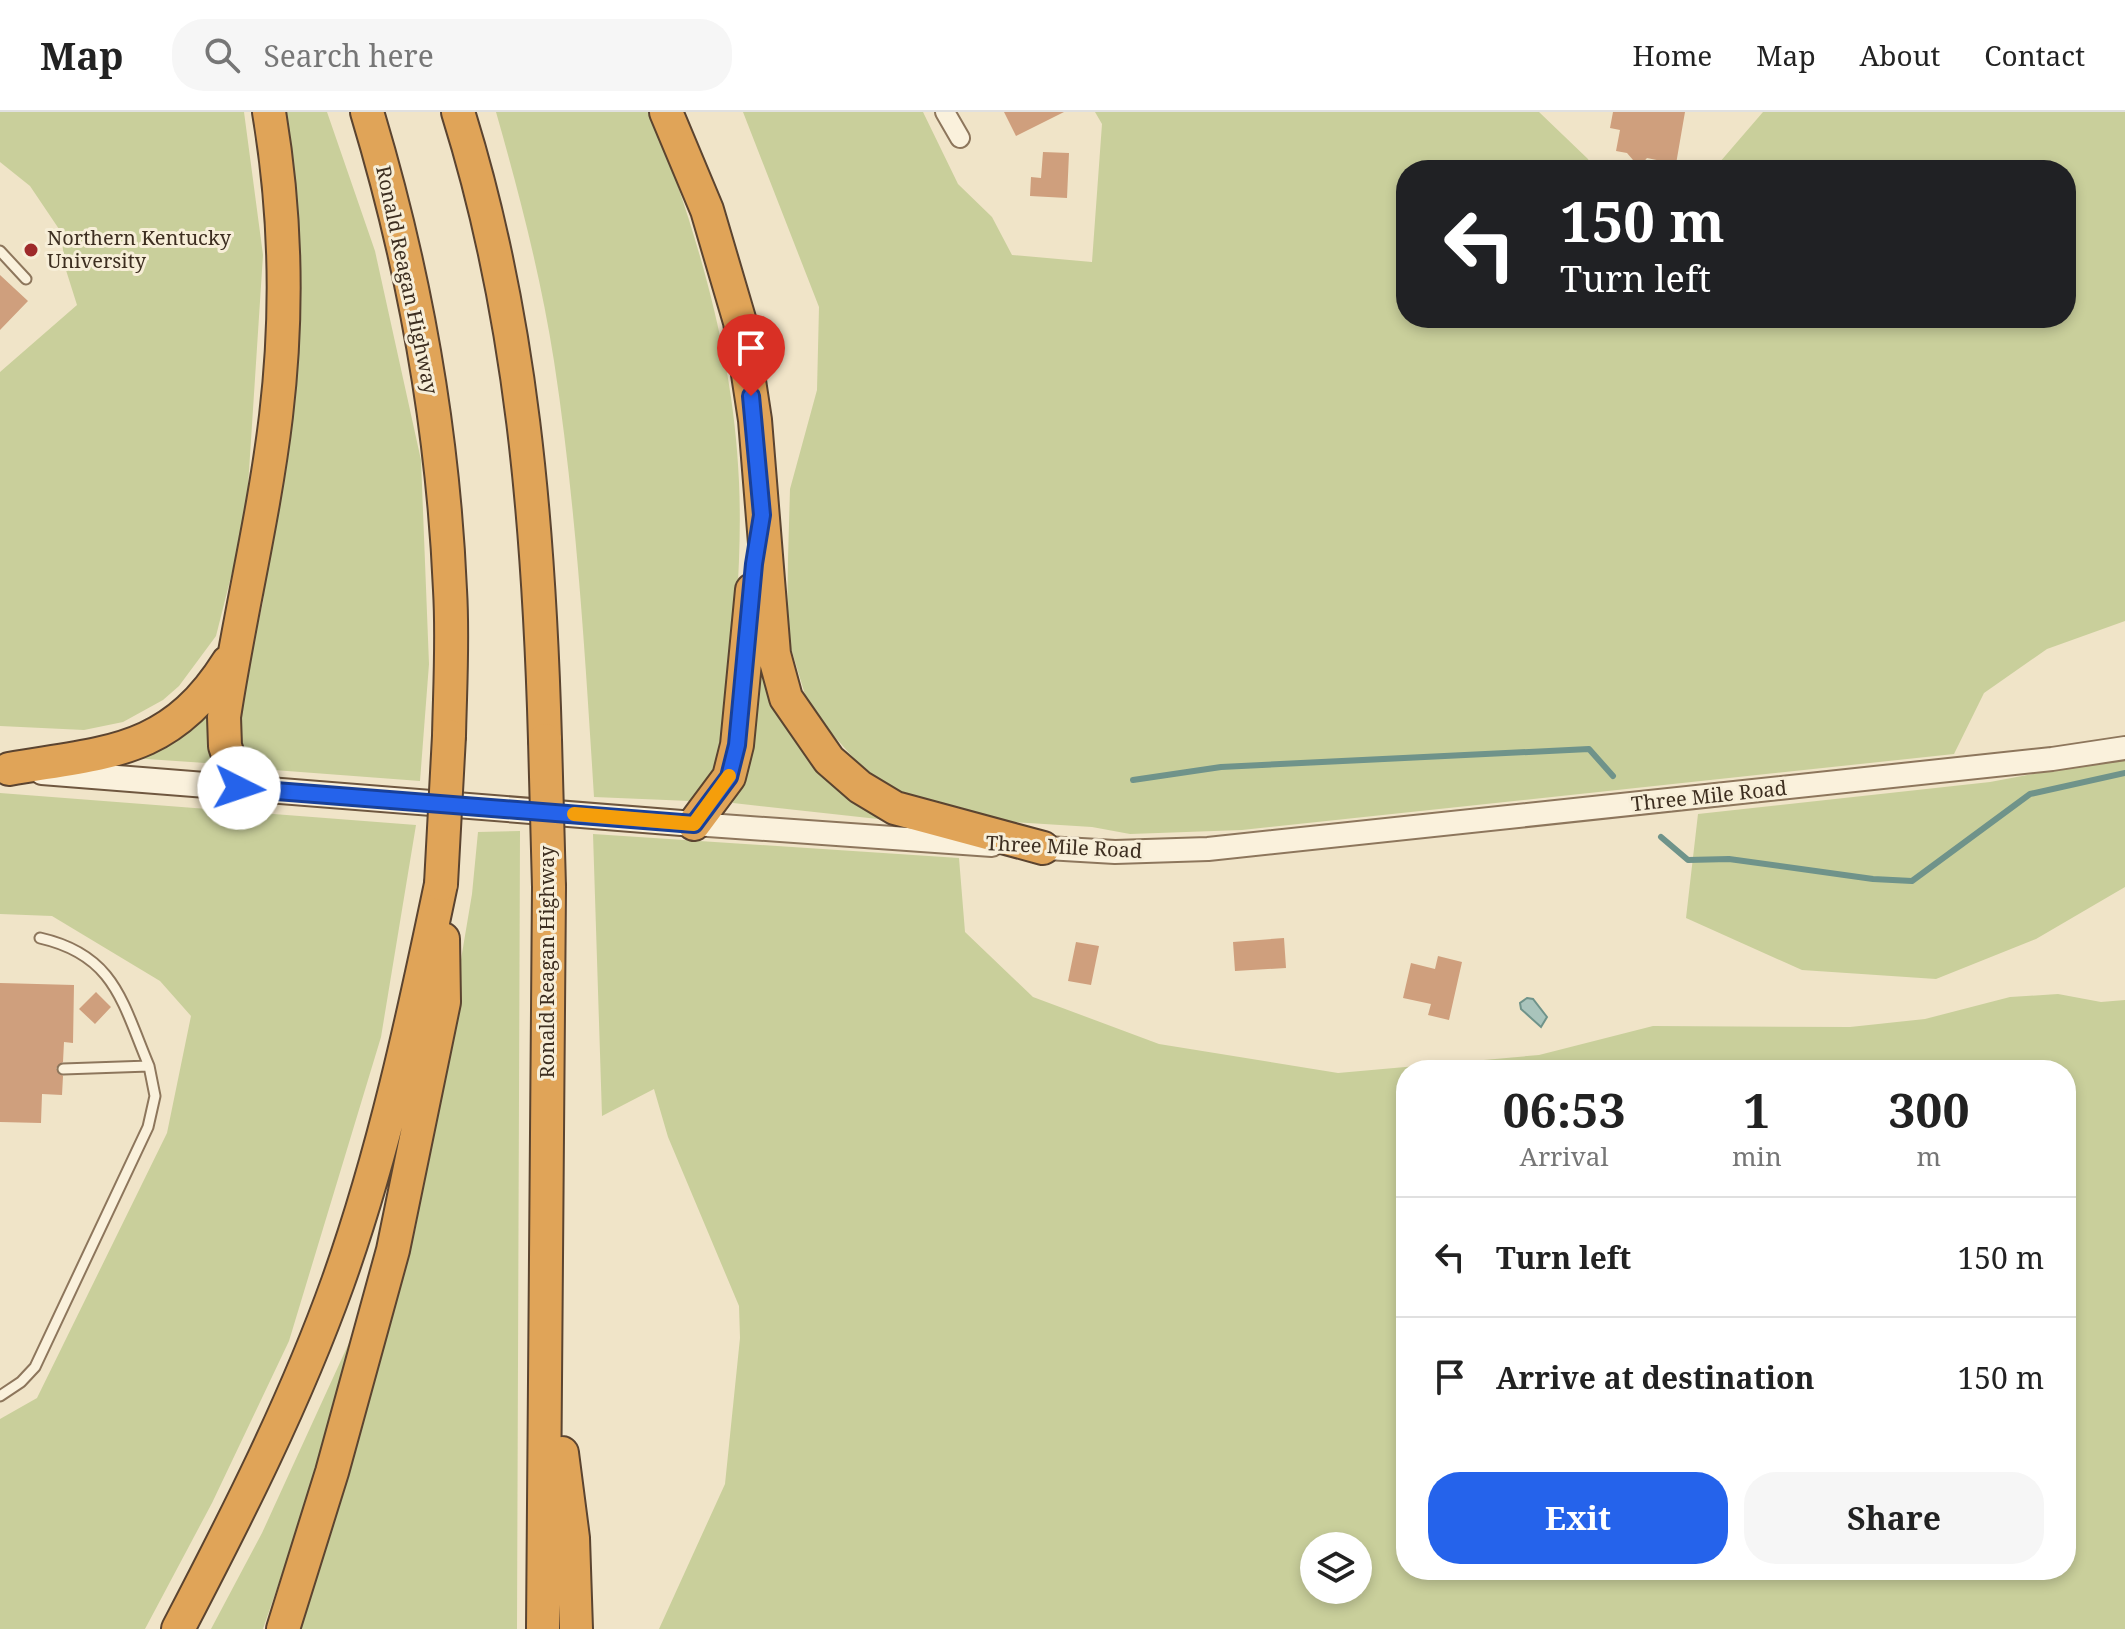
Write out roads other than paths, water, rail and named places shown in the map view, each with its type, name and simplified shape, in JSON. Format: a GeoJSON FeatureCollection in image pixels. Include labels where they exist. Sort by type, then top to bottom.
{"type":"FeatureCollection","features":[{"type":"Feature","properties":{"kind":"highway"},"geometry":{"type":"LineString","coordinates":[[239,788],[225,746],[224,717],[265,487],[282,354],[284,270],[278,169],[269,112]]}},
{"type":"Feature","properties":{"kind":"highway","name":"Ronald Reagan Highway"},"geometry":{"type":"LineString","coordinates":[[367,112],[416,304],[433,395],[451,593],[449,736],[441,884]]}},
{"type":"Feature","properties":{"kind":"highway","name":"Ronald Reagan Highway"},"geometry":{"type":"LineString","coordinates":[[458,112],[509,310],[537,546],[549,887],[543,1629]]}},
{"type":"Feature","properties":{"kind":"highway"},"geometry":{"type":"LineString","coordinates":[[666,112],[707,210],[740,322],[755,420],[778,669],[786,698],[829,760],[860,787],[895,808],[1043,848]]}},
{"type":"Feature","properties":{"kind":"highway"},"geometry":{"type":"LineString","coordinates":[[694,824],[729,777],[737,745],[754,564],[762,515]]}},
{"type":"Feature","properties":{"kind":"highway"},"geometry":{"type":"LineString","coordinates":[[5,769],[114,751],[143,742],[192,710],[234,653]]}},
{"type":"Feature","properties":{"kind":"highway"},"geometry":{"type":"LineString","coordinates":[[178,1629],[275,1434],[338,1282],[403,1067],[441,884]]}},
{"type":"Feature","properties":{"kind":"highway"},"geometry":{"type":"LineString","coordinates":[[283,1629],[332,1472],[393,1250],[444,1002],[441,884]]}},
{"type":"Feature","properties":{"kind":"highway"},"geometry":{"type":"LineString","coordinates":[[546,1332],[573,1538],[576,1629]]}},
{"type":"Feature","properties":{"kind":"highway"},"geometry":{"type":"LineString","coordinates":[[171,1629],[200,1587]]}},
{"type":"Feature","properties":{"kind":"main road","name":"Three Mile Road"},"geometry":{"type":"LineString","coordinates":[[5,769],[694,824]]}},
{"type":"Feature","properties":{"kind":"street"},"geometry":{"type":"LineString","coordinates":[[945,112],[960,138]]}},
{"type":"Feature","properties":{"kind":"street","name":"Three Mile Road"},"geometry":{"type":"LineString","coordinates":[[694,824],[1115,852],[1208,849],[2052,759],[2125,748]]}},
{"type":"Feature","properties":{"kind":"lane"},"geometry":{"type":"LineString","coordinates":[[0,251],[26,279]]}},
{"type":"Feature","properties":{"kind":"lane"},"geometry":{"type":"LineString","coordinates":[[0,1396],[21,1382],[35,1367],[148,1127],[155,1096],[149,1066],[123,1004],[96,961],[67,944],[40,938]]}},
{"type":"Feature","properties":{"kind":"lane"},"geometry":{"type":"LineString","coordinates":[[63,1069],[149,1066]]}},
{"type":"Feature","properties":{"kind":"water"},"geometry":{"type":"Polygon","coordinates":[[[1527,998],[1533,999],[1547,1017],[1541,1027],[1521,1009],[1520,1003],[1527,998]]]}},
{"type":"Feature","properties":{"kind":"waterway"},"geometry":{"type":"LineString","coordinates":[[1133,780],[1221,767],[1589,749],[1613,776]]}},
{"type":"Feature","properties":{"kind":"waterway"},"geometry":{"type":"LineString","coordinates":[[1661,837],[1688,860],[1729,859],[1873,879],[1912,881],[2030,794],[2125,773]]}},
{"type":"Feature","properties":{"kind":"place","name":"Northern Kentucky University"},"geometry":{"type":"Point","coordinates":[31,250]}}]}
